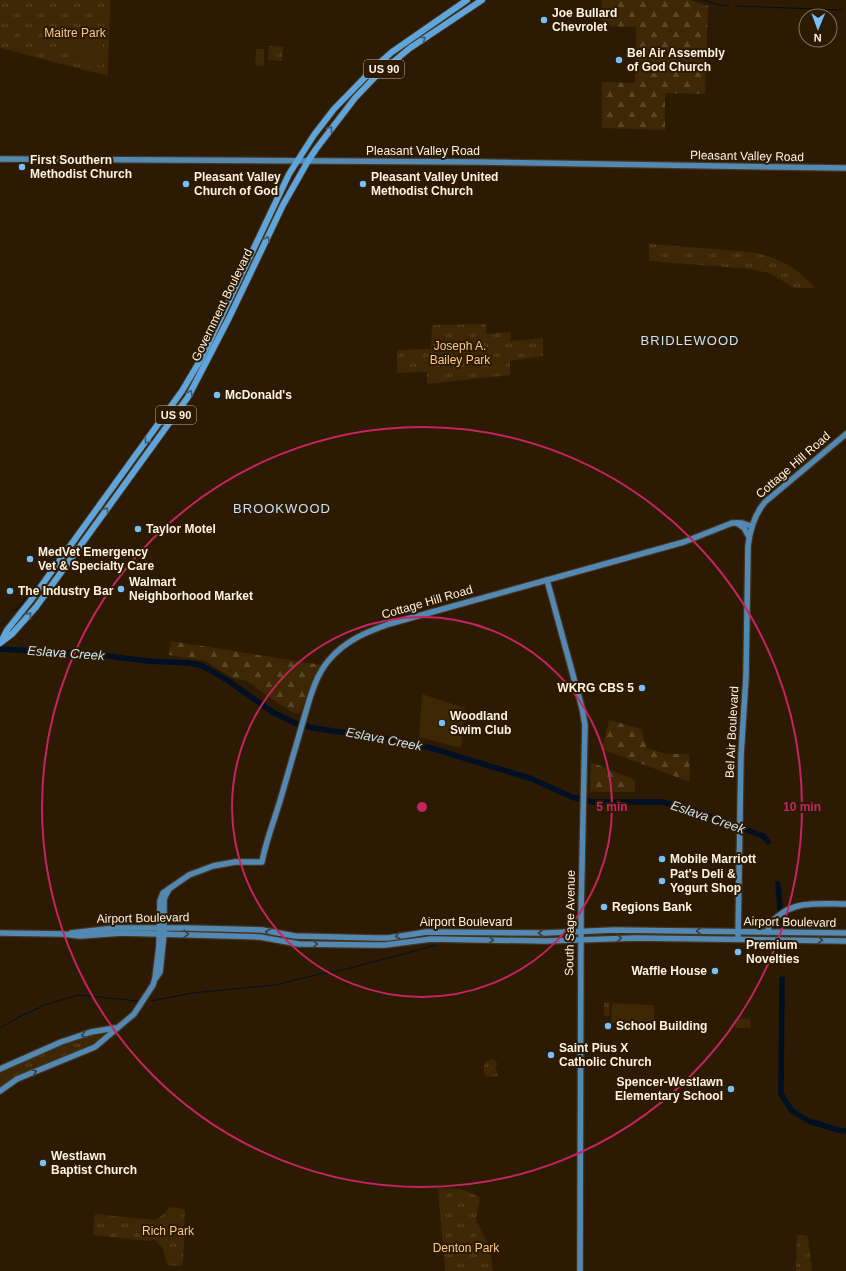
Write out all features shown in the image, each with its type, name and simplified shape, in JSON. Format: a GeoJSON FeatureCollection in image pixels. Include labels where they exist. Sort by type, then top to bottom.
{"type":"FeatureCollection","features":[{"type":"Feature","properties":{"kind":"main road","name":"Government Boulevard"},"geometry":{"type":"LineString","coordinates":[[1,642],[7,630],[36,594],[182,391],[205,351],[272,209],[297,160],[314,135],[334,109],[375,67],[397,49],[467,0]]}},
{"type":"Feature","properties":{"kind":"main road","name":"Government Boulevard"},"geometry":{"type":"LineString","coordinates":[[1,642],[12,634],[36,607],[188,397],[229,318],[283,205],[308,161],[329,131],[355,98],[375,77],[410,48],[482,0]]}},
{"type":"Feature","properties":{"kind":"street","name":"Pleasant Valley Road"},"geometry":{"type":"LineString","coordinates":[[0,159],[297,160],[846,168]]}},
{"type":"Feature","properties":{"kind":"street","name":"Cottage Hill Road"},"geometry":{"type":"LineString","coordinates":[[751,526],[761,507],[771,496],[846,434]]}},
{"type":"Feature","properties":{"kind":"street","name":"Cottage Hill Road"},"geometry":{"type":"LineString","coordinates":[[254,862],[262,862],[312,691],[326,665],[354,638],[389,624],[684,542],[735,522],[745,522],[757,514]]}},
{"type":"Feature","properties":{"kind":"street"},"geometry":{"type":"LineString","coordinates":[[735,522],[751,526]]}},
{"type":"Feature","properties":{"kind":"street"},"geometry":{"type":"LineString","coordinates":[[735,522],[744,528],[749,537]]}},
{"type":"Feature","properties":{"kind":"street","name":"Bel Air Boulevard"},"geometry":{"type":"LineString","coordinates":[[738,939],[741,755],[746,677],[748,546],[751,526]]}},
{"type":"Feature","properties":{"kind":"street","name":"South Sage Avenue"},"geometry":{"type":"LineString","coordinates":[[547,580],[582,708],[585,725],[580,932],[580,1271]]}},
{"type":"Feature","properties":{"kind":"street"},"geometry":{"type":"LineString","coordinates":[[0,1091],[17,1079],[95,1047],[134,1014],[151,989],[155,978],[160,972],[164,899],[170,887],[188,875],[218,864],[254,862],[264,853]]}},
{"type":"Feature","properties":{"kind":"street"},"geometry":{"type":"LineString","coordinates":[[768,932],[771,922],[778,915],[793,907],[808,904],[846,904]]}},
{"type":"Feature","properties":{"kind":"street","name":"Airport Boulevard"},"geometry":{"type":"LineString","coordinates":[[0,933],[63,934],[96,929],[133,927],[162,931],[249,936],[299,944],[371,945],[385,945],[431,939],[545,941],[636,938],[846,941]]}},
{"type":"Feature","properties":{"kind":"street","name":"Airport Boulevard"},"geometry":{"type":"LineString","coordinates":[[162,931],[244,929],[262,930],[295,936],[376,938],[388,938],[427,932],[544,934],[628,930],[846,933]]}},
{"type":"Feature","properties":{"kind":"street"},"geometry":{"type":"LineString","coordinates":[[0,1069],[61,1042],[91,1032],[110,1030],[121,1026]]}},
{"type":"Feature","properties":{"kind":"green space","name":"Maitre Park"},"geometry":{"type":"Polygon","coordinates":[[[0,0],[110,0],[108,76],[0,48],[0,0]]]}},
{"type":"Feature","properties":{"kind":"green space"},"geometry":{"type":"Polygon","coordinates":[[[602,0],[690,0],[708,6],[705,94],[665,93],[665,130],[602,128],[602,82],[635,83],[636,27],[602,26],[602,0]]]}},
{"type":"Feature","properties":{"kind":"green space"},"geometry":{"type":"Polygon","coordinates":[[[71,33],[101,34],[103,36],[102,66],[88,63],[78,57],[72,47],[71,33]]]}},
{"type":"Feature","properties":{"kind":"green space"},"geometry":{"type":"Polygon","coordinates":[[[269,46],[283,47],[282,61],[268,60],[269,46]]]}},
{"type":"Feature","properties":{"kind":"green space"},"geometry":{"type":"Polygon","coordinates":[[[256,49],[264,49],[264,66],[255,65],[256,49]]]}},
{"type":"Feature","properties":{"kind":"green space"},"geometry":{"type":"Polygon","coordinates":[[[649,244],[761,254],[779,260],[795,269],[815,288],[793,288],[768,273],[751,269],[649,261],[649,244]]]}},
{"type":"Feature","properties":{"kind":"green space","name":"Joseph A. Bailey Park"},"geometry":{"type":"Polygon","coordinates":[[[486,324],[486,334],[511,332],[510,341],[543,338],[543,356],[510,361],[510,375],[427,384],[427,372],[397,373],[397,350],[431,349],[432,325],[486,324]]]}},
{"type":"Feature","properties":{"kind":"green space"},"geometry":{"type":"Polygon","coordinates":[[[465,343],[479,345],[479,360],[465,361],[463,359],[463,345],[465,343]]]}},
{"type":"Feature","properties":{"kind":"green space"},"geometry":{"type":"Polygon","coordinates":[[[171,641],[322,665],[300,713],[293,713],[247,681],[234,679],[205,661],[169,655],[171,641]]]}},
{"type":"Feature","properties":{"kind":"green space","name":"Woodland Swim Club"},"geometry":{"type":"Polygon","coordinates":[[[422,694],[465,708],[461,748],[419,737],[422,694]]]}},
{"type":"Feature","properties":{"kind":"green space"},"geometry":{"type":"Polygon","coordinates":[[[609,720],[642,729],[647,748],[666,754],[689,754],[690,782],[602,749],[609,720]]]}},
{"type":"Feature","properties":{"kind":"green space"},"geometry":{"type":"Polygon","coordinates":[[[591,762],[635,780],[635,792],[590,792],[591,762]]]}},
{"type":"Feature","properties":{"kind":"green space"},"geometry":{"type":"Polygon","coordinates":[[[604,1002],[610,1002],[609,1016],[604,1016],[604,1002]]]}},
{"type":"Feature","properties":{"kind":"green space"},"geometry":{"type":"Polygon","coordinates":[[[612,1003],[654,1005],[654,1024],[611,1023],[612,1003]]]}},
{"type":"Feature","properties":{"kind":"green space"},"geometry":{"type":"Polygon","coordinates":[[[750,1018],[751,1028],[735,1028],[735,1019],[750,1018]]]}},
{"type":"Feature","properties":{"kind":"green space"},"geometry":{"type":"Polygon","coordinates":[[[106,1032],[107,1035],[97,1044],[0,1089],[0,1072],[88,1034],[106,1032]]]}},
{"type":"Feature","properties":{"kind":"green space"},"geometry":{"type":"Polygon","coordinates":[[[493,1059],[498,1064],[495,1067],[498,1076],[486,1077],[484,1071],[485,1063],[486,1061],[493,1059]]]}},
{"type":"Feature","properties":{"kind":"green space","name":"Denton Park"},"geometry":{"type":"Polygon","coordinates":[[[438,1188],[461,1189],[480,1197],[476,1220],[489,1245],[493,1271],[445,1271],[438,1188]]]}},
{"type":"Feature","properties":{"kind":"green space","name":"Rich Park"},"geometry":{"type":"Polygon","coordinates":[[[170,1207],[185,1209],[182,1266],[167,1265],[163,1249],[155,1240],[147,1241],[93,1235],[95,1214],[155,1220],[164,1214],[170,1207]]]}},
{"type":"Feature","properties":{"kind":"green space"},"geometry":{"type":"Polygon","coordinates":[[[169,1218],[177,1218],[177,1232],[169,1232],[169,1218]]]}},
{"type":"Feature","properties":{"kind":"green space"},"geometry":{"type":"Polygon","coordinates":[[[797,1235],[803,1235],[808,1238],[812,1271],[796,1271],[797,1235]]]}},
{"type":"Feature","properties":{"kind":"waterway"},"geometry":{"type":"LineString","coordinates":[[703,0],[728,6]]}},
{"type":"Feature","properties":{"kind":"waterway"},"geometry":{"type":"LineString","coordinates":[[735,6],[842,10]]}},
{"type":"Feature","properties":{"kind":"waterway"},"geometry":{"type":"LineString","coordinates":[[15,611],[35,587]]}},
{"type":"Feature","properties":{"kind":"waterway"},"geometry":{"type":"LineString","coordinates":[[0,626],[6,620]]}},
{"type":"Feature","properties":{"kind":"waterway","name":"Eslava Creek"},"geometry":{"type":"LineString","coordinates":[[0,649],[92,654],[147,661],[200,665],[230,682],[274,713],[295,723],[313,728],[390,739],[431,748],[532,779],[572,797],[593,802],[663,802],[695,811],[763,836],[768,842]]}},
{"type":"Feature","properties":{"kind":"waterway","name":"Eslava Creek"},"geometry":{"type":"LineString","coordinates":[[778,884],[780,909]]}},
{"type":"Feature","properties":{"kind":"waterway","name":"Eslava Creek"},"geometry":{"type":"LineString","coordinates":[[781,918],[782,929]]}},
{"type":"Feature","properties":{"kind":"waterway"},"geometry":{"type":"LineString","coordinates":[[151,1001],[192,993],[275,985],[339,971],[437,945]]}},
{"type":"Feature","properties":{"kind":"waterway","name":"Eslava Creek"},"geometry":{"type":"LineString","coordinates":[[782,979],[781,1094],[792,1111],[809,1121],[846,1131]]}},
{"type":"Feature","properties":{"kind":"waterway"},"geometry":{"type":"LineString","coordinates":[[0,1028],[45,1005],[78,995],[138,1001]]}},
{"type":"Feature","properties":{"kind":"place","name":"Joe Bullard Chevrolet"},"geometry":{"type":"Point","coordinates":[544,20]}},
{"type":"Feature","properties":{"kind":"place","name":"Bel Air Assembly of God Church"},"geometry":{"type":"Point","coordinates":[619,60]}},
{"type":"Feature","properties":{"kind":"place","name":"First Southern Methodist Church"},"geometry":{"type":"Point","coordinates":[22,167]}},
{"type":"Feature","properties":{"kind":"place","name":"Pleasant Valley Church of God"},"geometry":{"type":"Point","coordinates":[186,184]}},
{"type":"Feature","properties":{"kind":"place","name":"Pleasant Valley United Methodist Church"},"geometry":{"type":"Point","coordinates":[363,184]}},
{"type":"Feature","properties":{"kind":"place","name":"McDonald's"},"geometry":{"type":"Point","coordinates":[217,395]}},
{"type":"Feature","properties":{"kind":"place","name":"Taylor Motel"},"geometry":{"type":"Point","coordinates":[138,529]}},
{"type":"Feature","properties":{"kind":"place","name":"MedVet Emergency Vet & Specialty Care"},"geometry":{"type":"Point","coordinates":[30,559]}},
{"type":"Feature","properties":{"kind":"place","name":"Walmart Neighborhood Market"},"geometry":{"type":"Point","coordinates":[121,589]}},
{"type":"Feature","properties":{"kind":"place","name":"The Industry Bar"},"geometry":{"type":"Point","coordinates":[10,591]}},
{"type":"Feature","properties":{"kind":"place","name":"WKRG CBS 5"},"geometry":{"type":"Point","coordinates":[642,688]}},
{"type":"Feature","properties":{"kind":"place","name":"Woodland Swim Club"},"geometry":{"type":"Point","coordinates":[442,723]}},
{"type":"Feature","properties":{"kind":"place","name":"Mobile Marriott"},"geometry":{"type":"Point","coordinates":[662,859]}},
{"type":"Feature","properties":{"kind":"place","name":"Pat's Deli & Yogurt Shop"},"geometry":{"type":"Point","coordinates":[662,881]}},
{"type":"Feature","properties":{"kind":"place","name":"Regions Bank"},"geometry":{"type":"Point","coordinates":[604,907]}},
{"type":"Feature","properties":{"kind":"place","name":"Premium Novelties"},"geometry":{"type":"Point","coordinates":[738,952]}},
{"type":"Feature","properties":{"kind":"place","name":"Waffle House"},"geometry":{"type":"Point","coordinates":[715,971]}},
{"type":"Feature","properties":{"kind":"place","name":"School Building"},"geometry":{"type":"Point","coordinates":[608,1026]}},
{"type":"Feature","properties":{"kind":"place","name":"Saint Pius X Catholic Church"},"geometry":{"type":"Point","coordinates":[551,1055]}},
{"type":"Feature","properties":{"kind":"place","name":"Spencer-Westlawn Elementary School"},"geometry":{"type":"Point","coordinates":[731,1089]}},
{"type":"Feature","properties":{"kind":"place","name":"Westlawn Baptist Church"},"geometry":{"type":"Point","coordinates":[43,1163]}},
{"type":"Feature","properties":{"kind":"district","name":"BRIDLEWOOD"},"geometry":{"type":"Point","coordinates":[690,340]}},
{"type":"Feature","properties":{"kind":"district","name":"BROOKWOOD"},"geometry":{"type":"Point","coordinates":[282,508]}}]}
